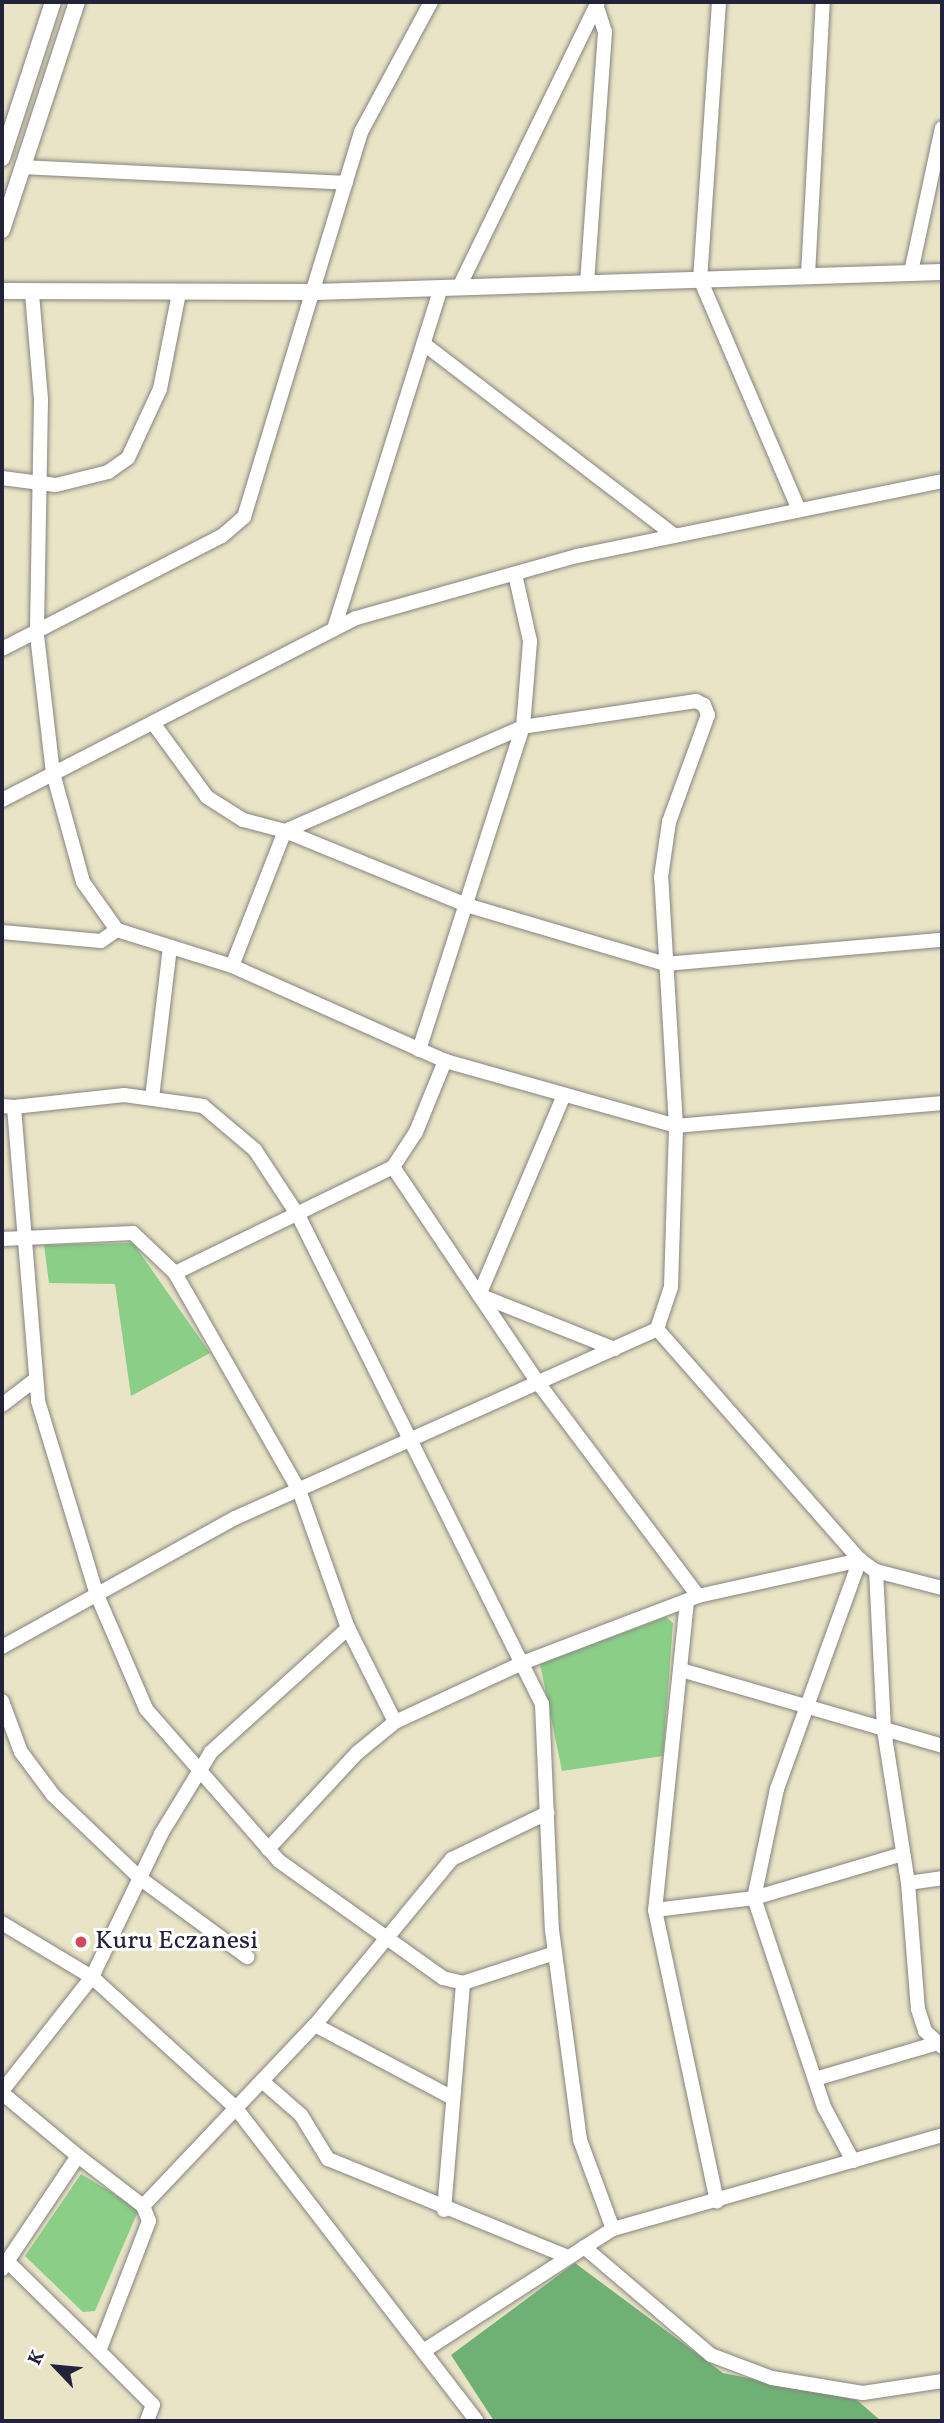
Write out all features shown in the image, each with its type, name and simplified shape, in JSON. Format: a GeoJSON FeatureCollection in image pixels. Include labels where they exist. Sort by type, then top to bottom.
{"type":"FeatureCollection","features":[{"type":"Feature","properties":{"kind":"street"},"geometry":{"type":"LineString","coordinates":[[2,158],[53,2]]}},
{"type":"Feature","properties":{"kind":"street"},"geometry":{"type":"LineString","coordinates":[[2,230],[77,2]]}},
{"type":"Feature","properties":{"kind":"street"},"geometry":{"type":"LineString","coordinates":[[2,649],[37,635],[222,536],[244,517],[315,292],[361,132],[432,2]]}},
{"type":"Feature","properties":{"kind":"street"},"geometry":{"type":"LineString","coordinates":[[719,2],[700,279],[798,508]]}},
{"type":"Feature","properties":{"kind":"street"},"geometry":{"type":"LineString","coordinates":[[808,275],[823,2]]}},
{"type":"Feature","properties":{"kind":"street"},"geometry":{"type":"LineString","coordinates":[[587,283],[605,32],[597,3]]}},
{"type":"Feature","properties":{"kind":"street"},"geometry":{"type":"LineString","coordinates":[[459,287],[597,3]]}},
{"type":"Feature","properties":{"kind":"street"},"geometry":{"type":"LineString","coordinates":[[911,272],[942,128]]}},
{"type":"Feature","properties":{"kind":"street"},"geometry":{"type":"LineString","coordinates":[[23,167],[346,184]]}},
{"type":"Feature","properties":{"kind":"street"},"geometry":{"type":"LineString","coordinates":[[2,291],[32,294],[315,292],[942,272]]}},
{"type":"Feature","properties":{"kind":"street"},"geometry":{"type":"LineString","coordinates":[[334,629],[442,288]]}},
{"type":"Feature","properties":{"kind":"street"},"geometry":{"type":"LineString","coordinates":[[2,478],[39,486],[108,472],[133,452],[160,389],[179,293]]}},
{"type":"Feature","properties":{"kind":"street"},"geometry":{"type":"LineString","coordinates":[[32,294],[41,400],[37,635],[53,773],[83,882],[117,930],[232,966],[444,1061],[676,1126],[942,1103]]}},
{"type":"Feature","properties":{"kind":"street"},"geometry":{"type":"LineString","coordinates":[[424,344],[674,535]]}},
{"type":"Feature","properties":{"kind":"street"},"geometry":{"type":"LineString","coordinates":[[2,800],[334,629],[516,574],[674,535],[942,481]]}},
{"type":"Feature","properties":{"kind":"street"},"geometry":{"type":"LineString","coordinates":[[419,1050],[523,727],[530,640],[516,574]]}},
{"type":"Feature","properties":{"kind":"street"},"geometry":{"type":"LineString","coordinates":[[2,1647],[299,1490],[657,1329],[671,1287],[676,1126],[661,877],[669,822],[696,756],[708,715],[704,705],[696,701],[523,727],[285,831],[232,966]]}},
{"type":"Feature","properties":{"kind":"street"},"geometry":{"type":"LineString","coordinates":[[153,723],[207,797],[243,820],[285,831],[466,905],[665,964],[942,940]]}},
{"type":"Feature","properties":{"kind":"street"},"geometry":{"type":"LineString","coordinates":[[2,932],[101,941],[117,930]]}},
{"type":"Feature","properties":{"kind":"street"},"geometry":{"type":"LineString","coordinates":[[152,1098],[170,947]]}},
{"type":"Feature","properties":{"kind":"street"},"geometry":{"type":"LineString","coordinates":[[175,1273],[393,1167],[416,1132],[444,1061]]}},
{"type":"Feature","properties":{"kind":"street"},"geometry":{"type":"LineString","coordinates":[[479,1294],[564,1095]]}},
{"type":"Feature","properties":{"kind":"street"},"geometry":{"type":"LineString","coordinates":[[555,1953],[463,1983],[443,1978],[383,1937],[268,1849],[197,1775],[146,1709],[97,1595],[36,1379],[24,1237],[8,1106],[152,1098],[203,1106],[255,1150],[297,1214],[542,1703],[555,1953],[580,2140],[613,2229]]}},
{"type":"Feature","properties":{"kind":"street"},"geometry":{"type":"LineString","coordinates":[[393,1167],[539,1384],[692,1599],[681,1670],[655,1910],[717,2201]]}},
{"type":"Feature","properties":{"kind":"street"},"geometry":{"type":"LineString","coordinates":[[2,1239],[133,1233],[175,1273],[299,1490],[348,1628],[395,1722]]}},
{"type":"Feature","properties":{"kind":"street"},"geometry":{"type":"LineString","coordinates":[[479,1294],[615,1349]]}},
{"type":"Feature","properties":{"kind":"street"},"geometry":{"type":"LineString","coordinates":[[657,1329],[860,1560],[876,1571],[942,1588]]}},
{"type":"Feature","properties":{"kind":"street"},"geometry":{"type":"LineString","coordinates":[[2,1405],[36,1379]]}},
{"type":"Feature","properties":{"kind":"street"},"geometry":{"type":"LineString","coordinates":[[268,1849],[357,1753],[395,1722],[522,1663],[692,1599],[860,1560]]}},
{"type":"Feature","properties":{"kind":"street"},"geometry":{"type":"LineString","coordinates":[[853,2161],[815,2079],[754,1898],[777,1789],[806,1702],[860,1560]]}},
{"type":"Feature","properties":{"kind":"street"},"geometry":{"type":"LineString","coordinates":[[815,2079],[940,2045],[918,2009],[908,1883],[884,1730],[876,1571]]}},
{"type":"Feature","properties":{"kind":"street"},"geometry":{"type":"LineString","coordinates":[[99,2351],[149,2221],[143,2206],[2,2092],[92,1977],[141,1879],[211,1752],[348,1628]]}},
{"type":"Feature","properties":{"kind":"street"},"geometry":{"type":"LineString","coordinates":[[681,1670],[806,1702],[884,1730],[942,1746]]}},
{"type":"Feature","properties":{"kind":"street"},"geometry":{"type":"LineString","coordinates":[[2,1701],[22,1752],[53,1795],[141,1879],[247,1957]]}},
{"type":"Feature","properties":{"kind":"street"},"geometry":{"type":"LineString","coordinates":[[143,2206],[315,2025],[383,1937],[470,1846],[547,1813]]}},
{"type":"Feature","properties":{"kind":"street"},"geometry":{"type":"LineString","coordinates":[[655,1910],[754,1898],[903,1854]]}},
{"type":"Feature","properties":{"kind":"street"},"geometry":{"type":"LineString","coordinates":[[908,1883],[942,1878]]}},
{"type":"Feature","properties":{"kind":"street"},"geometry":{"type":"LineString","coordinates":[[2,1923],[92,1977],[235,2107],[425,2350],[477,2421]]}},
{"type":"Feature","properties":{"kind":"street"},"geometry":{"type":"LineString","coordinates":[[444,2210],[463,1983]]}},
{"type":"Feature","properties":{"kind":"street"},"geometry":{"type":"LineString","coordinates":[[315,2025],[453,2098]]}},
{"type":"Feature","properties":{"kind":"street"},"geometry":{"type":"LineString","coordinates":[[262,2081],[301,2115],[328,2159],[444,2210],[568,2257]]}},
{"type":"Feature","properties":{"kind":"street"},"geometry":{"type":"LineString","coordinates":[[425,2350],[613,2229],[942,2135]]}},
{"type":"Feature","properties":{"kind":"street"},"geometry":{"type":"LineString","coordinates":[[78,2156],[5,2265],[99,2351],[153,2405],[147,2421]]}},
{"type":"Feature","properties":{"kind":"street"},"geometry":{"type":"LineString","coordinates":[[584,2247],[711,2354],[772,2378],[863,2393],[942,2381]]}},
{"type":"Feature","properties":{"kind":"green space"},"geometry":{"type":"Polygon","coordinates":[[[133,1243],[210,1353],[131,1396],[115,1284],[49,1283],[44,1245],[133,1243]]]}},
{"type":"Feature","properties":{"kind":"green space"},"geometry":{"type":"Polygon","coordinates":[[[666,1617],[673,1623],[663,1756],[562,1771],[540,1664],[666,1617]]]}},
{"type":"Feature","properties":{"kind":"green space"},"geometry":{"type":"Polygon","coordinates":[[[81,2174],[139,2209],[95,2311],[83,2312],[25,2256],[81,2174]]]}},
{"type":"Feature","properties":{"kind":"green space"},"geometry":{"type":"Polygon","coordinates":[[[575,2263],[723,2373],[857,2400],[881,2421],[494,2421],[451,2355],[575,2263]]]}},
{"type":"Feature","properties":{"kind":"place","name":"Kuru Eczanesi"},"geometry":{"type":"Point","coordinates":[81,1942]}}]}
